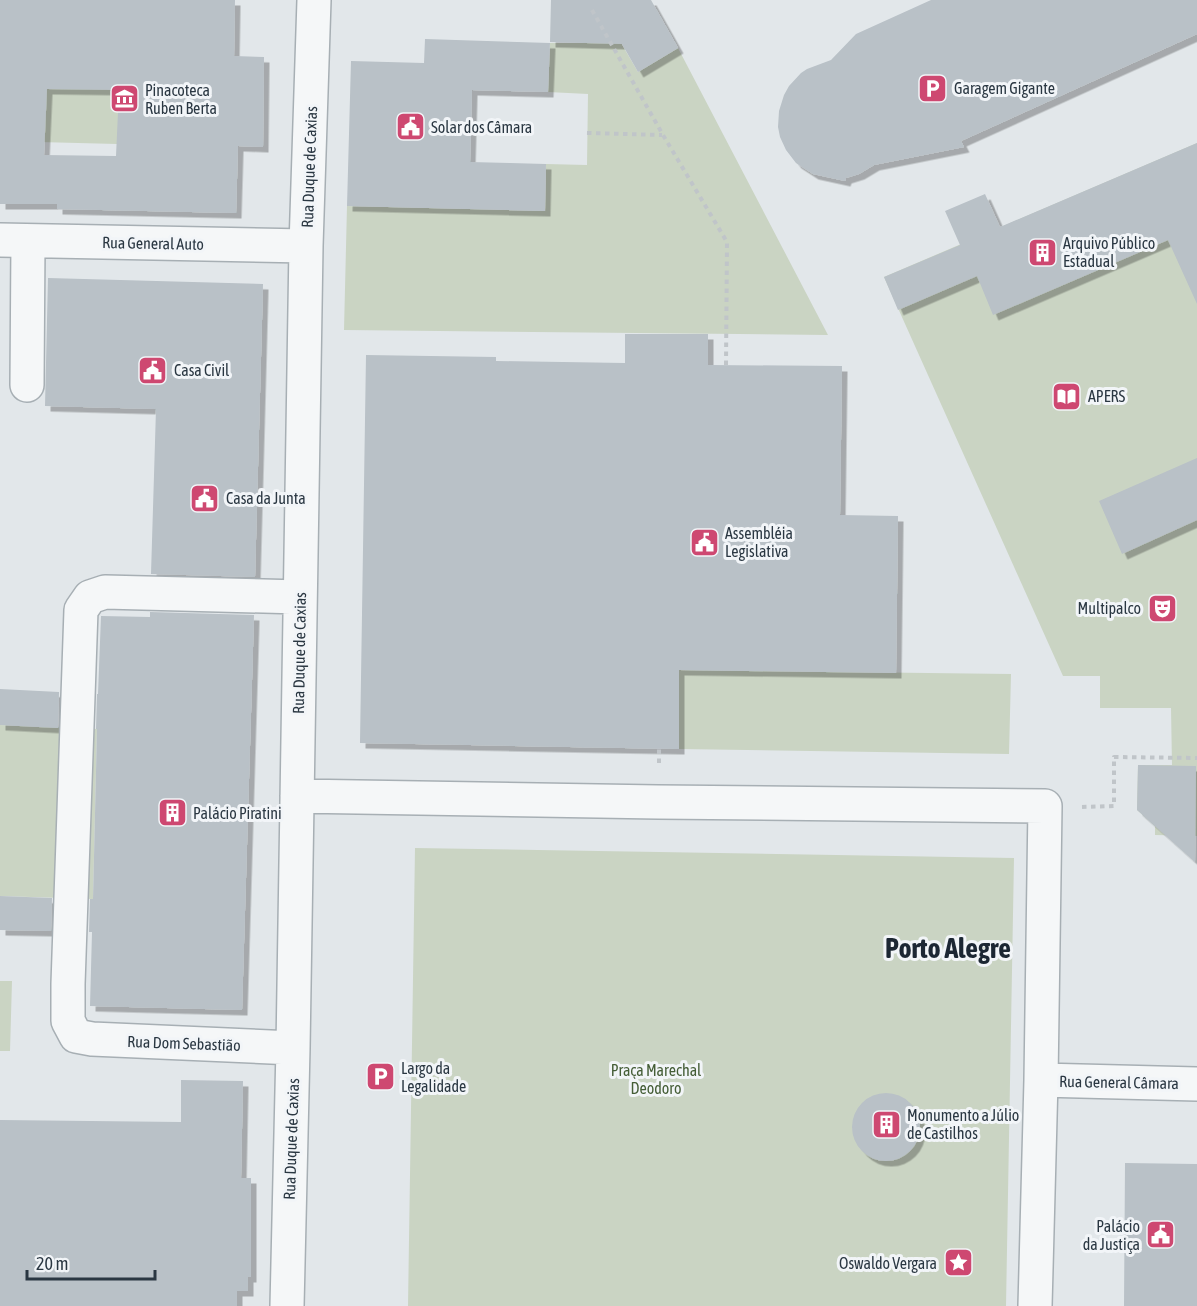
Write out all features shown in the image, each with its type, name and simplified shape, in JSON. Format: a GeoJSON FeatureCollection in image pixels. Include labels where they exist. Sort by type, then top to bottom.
{"type":"FeatureCollection","features":[{"type":"Feature","properties":{"kind":"street","name":"Rua Duque de Caxias"},"geometry":{"type":"LineString","coordinates":[[286,1306],[293,1048],[306,246],[314,0]]}},
{"type":"Feature","properties":{"kind":"street","name":"Rua General Auto"},"geometry":{"type":"LineString","coordinates":[[14,241],[306,246]]}},
{"type":"Feature","properties":{"kind":"street"},"geometry":{"type":"LineString","coordinates":[[14,241],[27,385]]}},
{"type":"Feature","properties":{"kind":"street","name":"Rua Dom Sebastião"},"geometry":{"type":"LineString","coordinates":[[293,1048],[92,1039],[76,1036],[68,1021],[68,984],[81,610],[90,597],[105,592],[300,597]]}},
{"type":"Feature","properties":{"kind":"street"},"geometry":{"type":"LineString","coordinates":[[297,796],[1046,806],[1035,1306]]}},
{"type":"Feature","properties":{"kind":"street","name":"Rua General Câmara"},"geometry":{"type":"LineString","coordinates":[[1041,1080],[1197,1084]]}},
{"type":"Feature","properties":{"kind":"path"},"geometry":{"type":"LineString","coordinates":[[592,10],[663,135],[728,242],[726,365]]}},
{"type":"Feature","properties":{"kind":"path"},"geometry":{"type":"LineString","coordinates":[[587,133],[663,135]]}},
{"type":"Feature","properties":{"kind":"path"},"geometry":{"type":"LineString","coordinates":[[1046,806],[1114,806],[1114,757],[1197,758]]}},
{"type":"Feature","properties":{"kind":"green space"},"geometry":{"type":"Polygon","coordinates":[[[596,0],[638,72],[678,48],[828,335],[344,330],[347,206],[545,211],[546,164],[587,165],[588,94],[548,92],[550,43],[584,43],[583,3],[596,0]]]}},
{"type":"Feature","properties":{"kind":"green space"},"geometry":{"type":"Polygon","coordinates":[[[0,53],[132,55],[117,144],[0,141],[0,53]]]}},
{"type":"Feature","properties":{"kind":"green space","name":"APERS"},"geometry":{"type":"Polygon","coordinates":[[[1197,143],[1197,836],[1155,835],[1155,826],[1137,810],[1138,765],[1172,765],[1171,708],[1100,708],[1100,676],[1063,676],[884,277],[1197,143]]]}},
{"type":"Feature","properties":{"kind":"green space"},"geometry":{"type":"Polygon","coordinates":[[[679,670],[1011,674],[1009,754],[679,749],[679,670]]]}},
{"type":"Feature","properties":{"kind":"green space"},"geometry":{"type":"Polygon","coordinates":[[[0,725],[97,729],[93,899],[0,896],[0,725]]]}},
{"type":"Feature","properties":{"kind":"green space","name":"Praça Marechal Deodoro"},"geometry":{"type":"Polygon","coordinates":[[[415,848],[1014,858],[1006,1306],[408,1306],[415,848]]]}},
{"type":"Feature","properties":{"kind":"green space"},"geometry":{"type":"Polygon","coordinates":[[[0,981],[12,981],[10,1051],[0,1051],[0,981]]]}},
{"type":"Feature","properties":{"kind":"building"},"geometry":{"type":"Polygon","coordinates":[[[0,0],[235,0],[234,56],[264,57],[263,147],[238,146],[236,213],[57,209],[57,204],[0,204],[0,0]],[[47,89],[44,155],[116,156],[119,90],[47,89]]]}},
{"type":"Feature","properties":{"kind":"building"},"geometry":{"type":"Polygon","coordinates":[[[551,0],[651,0],[678,48],[638,72],[622,44],[550,42],[551,0]]]}},
{"type":"Feature","properties":{"kind":"building","name":"Garagem Gigante"},"geometry":{"type":"Polygon","coordinates":[[[931,0],[1197,0],[1197,34],[961,141],[964,147],[874,165],[859,174],[846,178],[845,181],[813,174],[796,163],[786,150],[778,127],[779,111],[789,86],[807,69],[831,60],[856,34],[931,0]]]}},
{"type":"Feature","properties":{"kind":"building","name":"Solar dos Câmara"},"geometry":{"type":"Polygon","coordinates":[[[425,39],[550,43],[548,92],[472,90],[470,162],[546,164],[545,211],[347,206],[351,61],[424,63],[425,39]]]}},
{"type":"Feature","properties":{"kind":"building","name":"Arquivo Público Estadual"},"geometry":{"type":"Polygon","coordinates":[[[1197,143],[1197,304],[1168,240],[993,315],[977,276],[898,310],[884,277],[960,245],[945,211],[985,194],[1000,227],[1197,143]]]}},
{"type":"Feature","properties":{"kind":"building","name":"Casa Civil"},"geometry":{"type":"Polygon","coordinates":[[[48,278],[263,284],[255,577],[151,574],[156,409],[45,406],[48,278]]]}},
{"type":"Feature","properties":{"kind":"building"},"geometry":{"type":"Polygon","coordinates":[[[625,334],[708,334],[708,365],[842,366],[840,515],[898,516],[896,673],[679,670],[679,749],[360,743],[366,355],[496,357],[496,361],[625,363],[625,334]]]}},
{"type":"Feature","properties":{"kind":"building"},"geometry":{"type":"Polygon","coordinates":[[[1197,458],[1197,520],[1122,554],[1099,501],[1197,458]]]}},
{"type":"Feature","properties":{"kind":"building","name":"Palácio Piratini"},"geometry":{"type":"Polygon","coordinates":[[[150,612],[254,615],[242,1010],[90,1006],[92,932],[89,932],[90,899],[93,899],[96,729],[101,616],[150,617],[150,612]]]}},
{"type":"Feature","properties":{"kind":"building"},"geometry":{"type":"Polygon","coordinates":[[[0,689],[59,692],[58,728],[0,725],[0,689]]]}},
{"type":"Feature","properties":{"kind":"building"},"geometry":{"type":"Polygon","coordinates":[[[1138,765],[1196,766],[1195,862],[1137,810],[1138,765]]]}},
{"type":"Feature","properties":{"kind":"building"},"geometry":{"type":"Polygon","coordinates":[[[0,896],[52,898],[51,931],[0,930],[0,896]]]}},
{"type":"Feature","properties":{"kind":"building"},"geometry":{"type":"Polygon","coordinates":[[[181,1080],[243,1081],[241,1178],[251,1178],[251,1277],[248,1277],[248,1291],[237,1291],[237,1306],[0,1306],[0,1120],[181,1122],[181,1080]]]}},
{"type":"Feature","properties":{"kind":"building","name":"Monumento a Júlio de Castilhos"},"geometry":{"type":"Polygon","coordinates":[[[879,1093],[893,1093],[905,1098],[915,1108],[920,1127],[915,1146],[905,1156],[893,1161],[879,1161],[867,1156],[857,1146],[852,1134],[852,1120],[857,1108],[867,1098],[879,1093]]]}},
{"type":"Feature","properties":{"kind":"building","name":"Palácio da Justiça"},"geometry":{"type":"Polygon","coordinates":[[[1125,1163],[1197,1164],[1197,1306],[1124,1306],[1125,1163]]]}},
{"type":"Feature","properties":{"kind":"place","name":"Garagem Gigante"},"geometry":{"type":"Point","coordinates":[933,88]}},
{"type":"Feature","properties":{"kind":"place","name":"Pinacoteca Ruben Berta"},"geometry":{"type":"Point","coordinates":[124,99]}},
{"type":"Feature","properties":{"kind":"place","name":"Solar dos Câmara"},"geometry":{"type":"Point","coordinates":[410,127]}},
{"type":"Feature","properties":{"kind":"place","name":"Arquivo Público Estadual"},"geometry":{"type":"Point","coordinates":[1042,252]}},
{"type":"Feature","properties":{"kind":"place","name":"Casa Civil"},"geometry":{"type":"Point","coordinates":[153,370]}},
{"type":"Feature","properties":{"kind":"place","name":"APERS"},"geometry":{"type":"Point","coordinates":[1067,396]}},
{"type":"Feature","properties":{"kind":"place","name":"Casa da Junta"},"geometry":{"type":"Point","coordinates":[205,498]}},
{"type":"Feature","properties":{"kind":"place","name":"Assembléia Legislativa"},"geometry":{"type":"Point","coordinates":[704,542]}},
{"type":"Feature","properties":{"kind":"place","name":"Multipalco"},"geometry":{"type":"Point","coordinates":[1162,608]}},
{"type":"Feature","properties":{"kind":"place","name":"Palácio Piratini"},"geometry":{"type":"Point","coordinates":[172,813]}},
{"type":"Feature","properties":{"kind":"place","name":"Largo da Legalidade"},"geometry":{"type":"Point","coordinates":[380,1077]}},
{"type":"Feature","properties":{"kind":"place","name":"Monumento a Júlio de Castilhos"},"geometry":{"type":"Point","coordinates":[886,1124]}},
{"type":"Feature","properties":{"kind":"place","name":"Palácio da Justiça"},"geometry":{"type":"Point","coordinates":[1161,1235]}},
{"type":"Feature","properties":{"kind":"place","name":"Oswaldo Vergara"},"geometry":{"type":"Point","coordinates":[958,1263]}},
{"type":"Feature","properties":{"kind":"district","name":"Porto Alegre"},"geometry":{"type":"Point","coordinates":[948,948]}}]}
